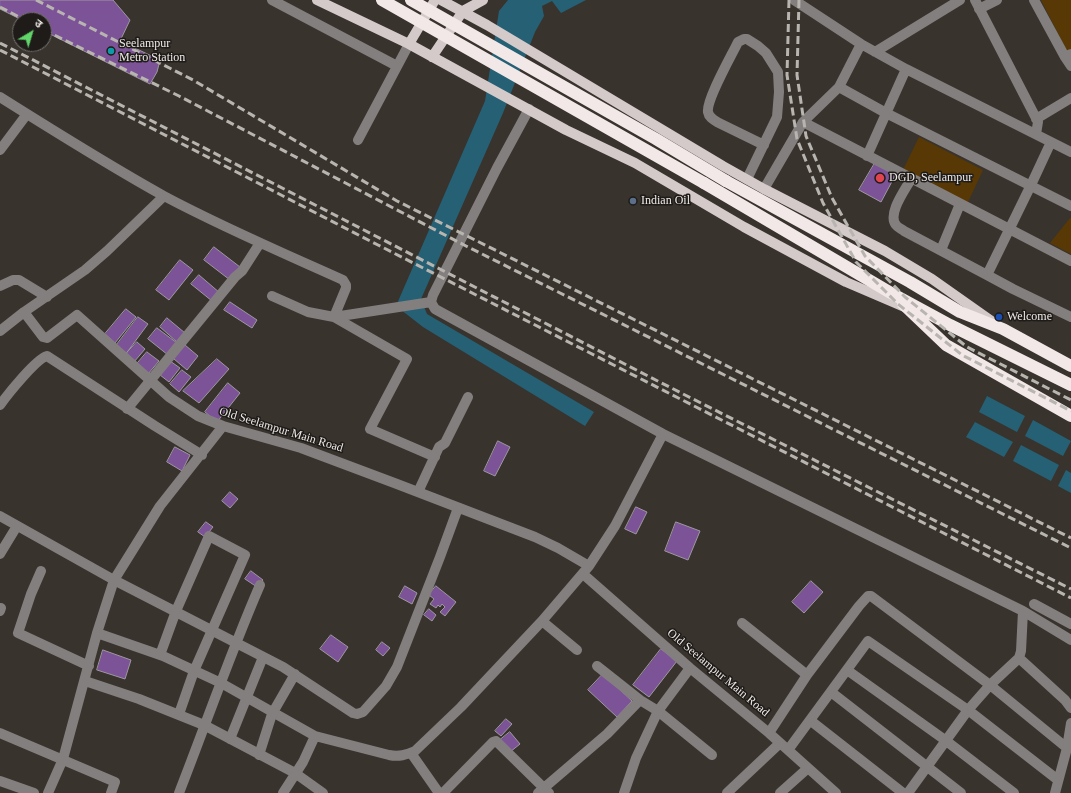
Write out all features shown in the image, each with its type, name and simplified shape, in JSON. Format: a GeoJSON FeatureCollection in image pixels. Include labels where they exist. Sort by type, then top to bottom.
{"type":"FeatureCollection","features":[{"type":"Feature","properties":{"kind":"highway"},"geometry":{"type":"LineString","coordinates":[[382,0],[704,183],[841,264],[862,283],[891,293],[950,325],[1071,385]]}},
{"type":"Feature","properties":{"kind":"highway"},"geometry":{"type":"LineString","coordinates":[[411,0],[656,139],[726,181],[910,282],[960,312],[1003,329],[1071,366]]}},
{"type":"Feature","properties":{"kind":"highway"},"geometry":{"type":"LineString","coordinates":[[891,293],[946,346],[1071,416]]}},
{"type":"Feature","properties":{"kind":"main road"},"geometry":{"type":"LineString","coordinates":[[317,0],[409,44],[572,134],[635,164],[744,227],[846,282],[862,283],[906,308],[950,325]]}},
{"type":"Feature","properties":{"kind":"main road"},"geometry":{"type":"LineString","coordinates":[[409,44],[435,0]]}},
{"type":"Feature","properties":{"kind":"main road"},"geometry":{"type":"LineString","coordinates":[[441,0],[487,25],[764,189],[885,251],[932,280],[1003,329]]}},
{"type":"Feature","properties":{"kind":"main road"},"geometry":{"type":"LineString","coordinates":[[432,57],[463,11],[483,0]]}},
{"type":"Feature","properties":{"kind":"street"},"geometry":{"type":"LineString","coordinates":[[272,0],[397,66]]}},
{"type":"Feature","properties":{"kind":"street"},"geometry":{"type":"LineString","coordinates":[[794,0],[875,52],[1071,152]]}},
{"type":"Feature","properties":{"kind":"street"},"geometry":{"type":"LineString","coordinates":[[875,52],[960,0]]}},
{"type":"Feature","properties":{"kind":"street"},"geometry":{"type":"LineString","coordinates":[[997,0],[977,4],[1038,122],[1036,134]]}},
{"type":"Feature","properties":{"kind":"street"},"geometry":{"type":"LineString","coordinates":[[1034,0],[1068,56],[1071,66]]}},
{"type":"Feature","properties":{"kind":"street"},"geometry":{"type":"LineString","coordinates":[[747,179],[764,145],[777,117],[779,92],[778,72],[766,53],[758,46],[747,39],[744,39],[738,42],[736,46],[710,102],[708,112],[712,119],[764,145]]}},
{"type":"Feature","properties":{"kind":"street"},"geometry":{"type":"LineString","coordinates":[[358,140],[409,44]]}},
{"type":"Feature","properties":{"kind":"street"},"geometry":{"type":"LineString","coordinates":[[764,189],[803,122],[839,87],[861,44]]}},
{"type":"Feature","properties":{"kind":"street"},"geometry":{"type":"LineString","coordinates":[[868,156],[906,69]]}},
{"type":"Feature","properties":{"kind":"street"},"geometry":{"type":"LineString","coordinates":[[839,87],[886,113],[1071,206]]}},
{"type":"Feature","properties":{"kind":"street"},"geometry":{"type":"LineString","coordinates":[[0,97],[164,196],[260,243],[343,280],[346,288],[334,317]]}},
{"type":"Feature","properties":{"kind":"street"},"geometry":{"type":"LineString","coordinates":[[1036,119],[1071,98]]}},
{"type":"Feature","properties":{"kind":"street"},"geometry":{"type":"LineString","coordinates":[[428,303],[529,109]]}},
{"type":"Feature","properties":{"kind":"street"},"geometry":{"type":"LineString","coordinates":[[0,150],[27,114]]}},
{"type":"Feature","properties":{"kind":"street"},"geometry":{"type":"LineString","coordinates":[[803,122],[1071,261]]}},
{"type":"Feature","properties":{"kind":"street"},"geometry":{"type":"LineString","coordinates":[[988,275],[1050,142]]}},
{"type":"Feature","properties":{"kind":"street"},"geometry":{"type":"LineString","coordinates":[[911,179],[894,210],[893,218],[896,225],[904,231],[1036,301],[1071,317]]}},
{"type":"Feature","properties":{"kind":"street"},"geometry":{"type":"LineString","coordinates":[[0,330],[85,270],[164,196]]}},
{"type":"Feature","properties":{"kind":"street"},"geometry":{"type":"LineString","coordinates":[[941,250],[960,204]]}},
{"type":"Feature","properties":{"kind":"street"},"geometry":{"type":"LineString","coordinates":[[127,409],[235,277],[242,271],[260,243]]}},
{"type":"Feature","properties":{"kind":"street"},"geometry":{"type":"LineString","coordinates":[[0,286],[13,280],[18,280],[47,297]]}},
{"type":"Feature","properties":{"kind":"street"},"geometry":{"type":"LineString","coordinates":[[272,296],[308,312],[334,317],[407,359],[370,429],[435,457]]}},
{"type":"Feature","properties":{"kind":"street"},"geometry":{"type":"LineString","coordinates":[[334,317],[428,303],[440,313],[663,434],[1023,611],[1071,640]]}},
{"type":"Feature","properties":{"kind":"street","name":"Old Seelampur Main Road"},"geometry":{"type":"LineString","coordinates":[[24,312],[45,338],[49,337],[77,315],[170,397],[198,416],[223,426],[301,448],[547,542],[584,573],[690,668],[784,746],[836,793]]}},
{"type":"Feature","properties":{"kind":"street"},"geometry":{"type":"LineString","coordinates":[[0,405],[22,378],[47,356],[127,409],[202,454]]}},
{"type":"Feature","properties":{"kind":"street"},"geometry":{"type":"LineString","coordinates":[[418,492],[440,447],[445,443],[468,397]]}},
{"type":"Feature","properties":{"kind":"street"},"geometry":{"type":"LineString","coordinates":[[48,793],[63,759],[97,633],[114,580],[160,506],[223,426]]}},
{"type":"Feature","properties":{"kind":"street"},"geometry":{"type":"LineString","coordinates":[[97,633],[160,655],[221,683],[316,736],[390,755],[407,755],[415,751],[461,707],[542,621],[584,573],[615,526],[663,434]]}},
{"type":"Feature","properties":{"kind":"street"},"geometry":{"type":"LineString","coordinates":[[0,516],[114,580],[295,674],[353,713],[361,714],[386,686],[397,667],[458,508]]}},
{"type":"Feature","properties":{"kind":"street"},"geometry":{"type":"LineString","coordinates":[[0,554],[17,526]]}},
{"type":"Feature","properties":{"kind":"street"},"geometry":{"type":"LineString","coordinates":[[160,655],[176,611],[209,536],[245,555],[194,671],[179,714]]}},
{"type":"Feature","properties":{"kind":"street"},"geometry":{"type":"LineString","coordinates":[[41,571],[18,633],[89,666]]}},
{"type":"Feature","properties":{"kind":"street"},"geometry":{"type":"LineString","coordinates":[[180,792],[235,643],[260,585]]}},
{"type":"Feature","properties":{"kind":"street"},"geometry":{"type":"LineString","coordinates":[[769,733],[807,675],[859,606],[868,596],[871,596],[990,685],[1067,748]]}},
{"type":"Feature","properties":{"kind":"street"},"geometry":{"type":"LineString","coordinates":[[1034,604],[1071,624]]}},
{"type":"Feature","properties":{"kind":"street"},"geometry":{"type":"LineString","coordinates":[[908,793],[926,766],[968,710],[1020,654],[1023,611]]}},
{"type":"Feature","properties":{"kind":"street"},"geometry":{"type":"LineString","coordinates":[[542,621],[578,650]]}},
{"type":"Feature","properties":{"kind":"street"},"geometry":{"type":"LineString","coordinates":[[742,623],[807,675]]}},
{"type":"Feature","properties":{"kind":"street"},"geometry":{"type":"LineString","coordinates":[[727,793],[784,746],[810,721],[867,642],[870,642],[968,710],[1058,780]]}},
{"type":"Feature","properties":{"kind":"street"},"geometry":{"type":"LineString","coordinates":[[1020,654],[1071,708]]}},
{"type":"Feature","properties":{"kind":"street"},"geometry":{"type":"LineString","coordinates":[[230,739],[263,657]]}},
{"type":"Feature","properties":{"kind":"street"},"geometry":{"type":"LineString","coordinates":[[597,666],[640,700],[658,711],[712,755]]}},
{"type":"Feature","properties":{"kind":"street"},"geometry":{"type":"LineString","coordinates":[[624,793],[636,758],[658,711],[690,668]]}},
{"type":"Feature","properties":{"kind":"street"},"geometry":{"type":"LineString","coordinates":[[847,670],[945,740],[1014,793]]}},
{"type":"Feature","properties":{"kind":"street"},"geometry":{"type":"LineString","coordinates":[[259,755],[273,712],[295,674]]}},
{"type":"Feature","properties":{"kind":"street"},"geometry":{"type":"LineString","coordinates":[[85,681],[179,714],[204,725],[295,773],[323,793]]}},
{"type":"Feature","properties":{"kind":"street"},"geometry":{"type":"LineString","coordinates":[[831,692],[961,793]]}},
{"type":"Feature","properties":{"kind":"street"},"geometry":{"type":"LineString","coordinates":[[443,793],[493,742],[496,741],[544,791],[607,734],[640,700]]}},
{"type":"Feature","properties":{"kind":"street"},"geometry":{"type":"LineString","coordinates":[[810,721],[903,793]]}},
{"type":"Feature","properties":{"kind":"street"},"geometry":{"type":"LineString","coordinates":[[1055,793],[1067,748],[1071,723]]}},
{"type":"Feature","properties":{"kind":"street"},"geometry":{"type":"LineString","coordinates":[[0,733],[115,782],[111,793]]}},
{"type":"Feature","properties":{"kind":"street"},"geometry":{"type":"LineString","coordinates":[[283,793],[306,756],[316,736]]}},
{"type":"Feature","properties":{"kind":"street"},"geometry":{"type":"LineString","coordinates":[[411,753],[439,793]]}},
{"type":"Feature","properties":{"kind":"street"},"geometry":{"type":"LineString","coordinates":[[780,793],[808,768]]}},
{"type":"Feature","properties":{"kind":"street"},"geometry":{"type":"LineString","coordinates":[[0,782],[34,793]]}},
{"type":"Feature","properties":{"kind":"shaded area"},"geometry":{"type":"Polygon","coordinates":[[[1041,0],[1071,0],[1071,59],[1041,0]]]}},
{"type":"Feature","properties":{"kind":"shaded area"},"geometry":{"type":"Polygon","coordinates":[[[919,137],[983,170],[968,202],[963,201],[903,170],[919,137]]]}},
{"type":"Feature","properties":{"kind":"shaded area"},"geometry":{"type":"Polygon","coordinates":[[[1071,218],[1071,254],[1050,243],[1071,218]]]}},
{"type":"Feature","properties":{"kind":"water"},"geometry":{"type":"Polygon","coordinates":[[[508,0],[586,0],[561,13],[552,1],[542,6],[544,16],[535,32],[503,113],[421,299],[427,314],[594,412],[585,426],[423,327],[396,306],[485,101],[499,11],[508,0]]]}},
{"type":"Feature","properties":{"kind":"water"},"geometry":{"type":"Polygon","coordinates":[[[987,396],[1025,416],[1017,432],[979,412],[987,396]]]}},
{"type":"Feature","properties":{"kind":"water"},"geometry":{"type":"Polygon","coordinates":[[[1033,420],[1071,441],[1063,456],[1025,436],[1033,420]]]}},
{"type":"Feature","properties":{"kind":"water"},"geometry":{"type":"Polygon","coordinates":[[[975,422],[1013,442],[1004,457],[966,437],[975,422]]]}},
{"type":"Feature","properties":{"kind":"water"},"geometry":{"type":"Polygon","coordinates":[[[1021,445],[1059,465],[1051,481],[1013,461],[1021,445]]]}},
{"type":"Feature","properties":{"kind":"water"},"geometry":{"type":"Polygon","coordinates":[[[1066,470],[1071,473],[1071,493],[1058,486],[1066,470]]]}},
{"type":"Feature","properties":{"kind":"building","name":"Seelampur Metro Station"},"geometry":{"type":"Polygon","coordinates":[[[0,0],[113,0],[130,20],[120,41],[160,60],[157,72],[150,84],[52,35],[52,12],[12,12],[12,15],[0,9],[0,0]]]}},
{"type":"Feature","properties":{"kind":"building"},"geometry":{"type":"Polygon","coordinates":[[[875,163],[896,174],[881,202],[859,190],[875,163]]]}},
{"type":"Feature","properties":{"kind":"building"},"geometry":{"type":"Polygon","coordinates":[[[214,247],[240,267],[230,280],[204,260],[214,247]]]}},
{"type":"Feature","properties":{"kind":"building"},"geometry":{"type":"Polygon","coordinates":[[[180,260],[193,270],[169,300],[156,290],[180,260]]]}},
{"type":"Feature","properties":{"kind":"building"},"geometry":{"type":"Polygon","coordinates":[[[199,275],[220,293],[212,301],[191,284],[199,275]]]}},
{"type":"Feature","properties":{"kind":"building"},"geometry":{"type":"Polygon","coordinates":[[[230,302],[257,320],[252,328],[224,310],[230,302]]]}},
{"type":"Feature","properties":{"kind":"building"},"geometry":{"type":"Polygon","coordinates":[[[126,309],[136,317],[115,343],[105,334],[126,309]]]}},
{"type":"Feature","properties":{"kind":"building"},"geometry":{"type":"Polygon","coordinates":[[[138,317],[148,324],[125,355],[115,347],[138,317]]]}},
{"type":"Feature","properties":{"kind":"building"},"geometry":{"type":"Polygon","coordinates":[[[167,318],[185,333],[177,342],[160,327],[167,318]]]}},
{"type":"Feature","properties":{"kind":"building"},"geometry":{"type":"Polygon","coordinates":[[[157,328],[177,343],[168,355],[148,339],[157,328]]]}},
{"type":"Feature","properties":{"kind":"building"},"geometry":{"type":"Polygon","coordinates":[[[137,342],[145,349],[134,362],[125,355],[137,342]]]}},
{"type":"Feature","properties":{"kind":"building"},"geometry":{"type":"Polygon","coordinates":[[[185,345],[198,356],[187,370],[174,359],[185,345]]]}},
{"type":"Feature","properties":{"kind":"building"},"geometry":{"type":"Polygon","coordinates":[[[147,352],[159,361],[148,374],[136,365],[147,352]]]}},
{"type":"Feature","properties":{"kind":"building"},"geometry":{"type":"Polygon","coordinates":[[[217,359],[229,369],[199,403],[183,391],[217,359]]]}},
{"type":"Feature","properties":{"kind":"building"},"geometry":{"type":"Polygon","coordinates":[[[170,361],[180,368],[169,382],[160,375],[170,361]]]}},
{"type":"Feature","properties":{"kind":"building"},"geometry":{"type":"Polygon","coordinates":[[[182,370],[191,377],[179,392],[170,384],[182,370]]]}},
{"type":"Feature","properties":{"kind":"building"},"geometry":{"type":"Polygon","coordinates":[[[228,383],[240,393],[217,422],[205,412],[228,383]]]}},
{"type":"Feature","properties":{"kind":"building"},"geometry":{"type":"Polygon","coordinates":[[[498,441],[510,447],[495,476],[484,471],[498,441]]]}},
{"type":"Feature","properties":{"kind":"building"},"geometry":{"type":"Polygon","coordinates":[[[175,447],[190,455],[182,471],[167,462],[175,447]]]}},
{"type":"Feature","properties":{"kind":"building"},"geometry":{"type":"Polygon","coordinates":[[[230,492],[238,499],[230,508],[222,501],[230,492]]]}},
{"type":"Feature","properties":{"kind":"building"},"geometry":{"type":"Polygon","coordinates":[[[636,507],[647,512],[636,534],[625,529],[636,507]]]}},
{"type":"Feature","properties":{"kind":"building"},"geometry":{"type":"Polygon","coordinates":[[[206,522],[213,527],[205,537],[198,532],[206,522]]]}},
{"type":"Feature","properties":{"kind":"building"},"geometry":{"type":"Polygon","coordinates":[[[676,522],[700,531],[688,560],[665,551],[676,522]]]}},
{"type":"Feature","properties":{"kind":"building"},"geometry":{"type":"Polygon","coordinates":[[[251,571],[263,580],[257,587],[245,579],[251,571]]]}},
{"type":"Feature","properties":{"kind":"building"},"geometry":{"type":"Polygon","coordinates":[[[811,581],[823,592],[804,613],[792,602],[811,581]]]}},
{"type":"Feature","properties":{"kind":"building"},"geometry":{"type":"Polygon","coordinates":[[[405,586],[417,593],[412,604],[399,597],[405,586]]]}},
{"type":"Feature","properties":{"kind":"building"},"geometry":{"type":"Polygon","coordinates":[[[436,586],[456,602],[445,616],[440,612],[445,607],[442,604],[440,607],[438,605],[436,608],[430,604],[434,599],[429,595],[436,586]]]}},
{"type":"Feature","properties":{"kind":"building"},"geometry":{"type":"Polygon","coordinates":[[[429,609],[436,615],[432,621],[424,615],[429,609]]]}},
{"type":"Feature","properties":{"kind":"building"},"geometry":{"type":"Polygon","coordinates":[[[331,635],[348,647],[338,662],[320,649],[331,635]]]}},
{"type":"Feature","properties":{"kind":"building"},"geometry":{"type":"Polygon","coordinates":[[[382,642],[390,648],[383,656],[376,650],[382,642]]]}},
{"type":"Feature","properties":{"kind":"building"},"geometry":{"type":"Polygon","coordinates":[[[661,649],[677,661],[649,697],[633,685],[661,649]]]}},
{"type":"Feature","properties":{"kind":"building"},"geometry":{"type":"Polygon","coordinates":[[[103,650],[131,660],[125,679],[97,670],[103,650]]]}},
{"type":"Feature","properties":{"kind":"building"},"geometry":{"type":"Polygon","coordinates":[[[603,674],[632,701],[617,717],[588,690],[603,674]]]}},
{"type":"Feature","properties":{"kind":"building"},"geometry":{"type":"Polygon","coordinates":[[[506,719],[512,724],[501,736],[495,731],[506,719]]]}},
{"type":"Feature","properties":{"kind":"building"},"geometry":{"type":"Polygon","coordinates":[[[510,732],[520,744],[510,752],[500,740],[510,732]]]}},
{"type":"Feature","properties":{"kind":"railway"},"geometry":{"type":"LineString","coordinates":[[36,0],[193,80],[397,201],[1071,538]]}},
{"type":"Feature","properties":{"kind":"railway"},"geometry":{"type":"LineString","coordinates":[[789,0],[787,75],[797,139],[823,203],[856,262],[898,304],[962,355],[1071,411]]}},
{"type":"Feature","properties":{"kind":"railway"},"geometry":{"type":"LineString","coordinates":[[799,0],[797,75],[806,136],[832,198],[865,256],[905,297],[967,347],[1071,400]]}},
{"type":"Feature","properties":{"kind":"railway"},"geometry":{"type":"LineString","coordinates":[[0,7],[12,13]]}},
{"type":"Feature","properties":{"kind":"railway"},"geometry":{"type":"LineString","coordinates":[[52,34],[179,96],[466,246],[1071,548]]}},
{"type":"Feature","properties":{"kind":"railway"},"geometry":{"type":"LineString","coordinates":[[0,43],[685,395],[1071,589]]}},
{"type":"Feature","properties":{"kind":"railway"},"geometry":{"type":"LineString","coordinates":[[0,50],[378,245],[1071,598]]}},
{"type":"Feature","properties":{"kind":"place","name":"Seelampur Metro Station"},"geometry":{"type":"Point","coordinates":[111,51]}},
{"type":"Feature","properties":{"kind":"place","name":"DGD, Seelampur"},"geometry":{"type":"Point","coordinates":[880,178]}},
{"type":"Feature","properties":{"kind":"place","name":"Indian Oil"},"geometry":{"type":"Point","coordinates":[633,201]}},
{"type":"Feature","properties":{"kind":"place","name":"Welcome"},"geometry":{"type":"Point","coordinates":[999,317]}}]}
